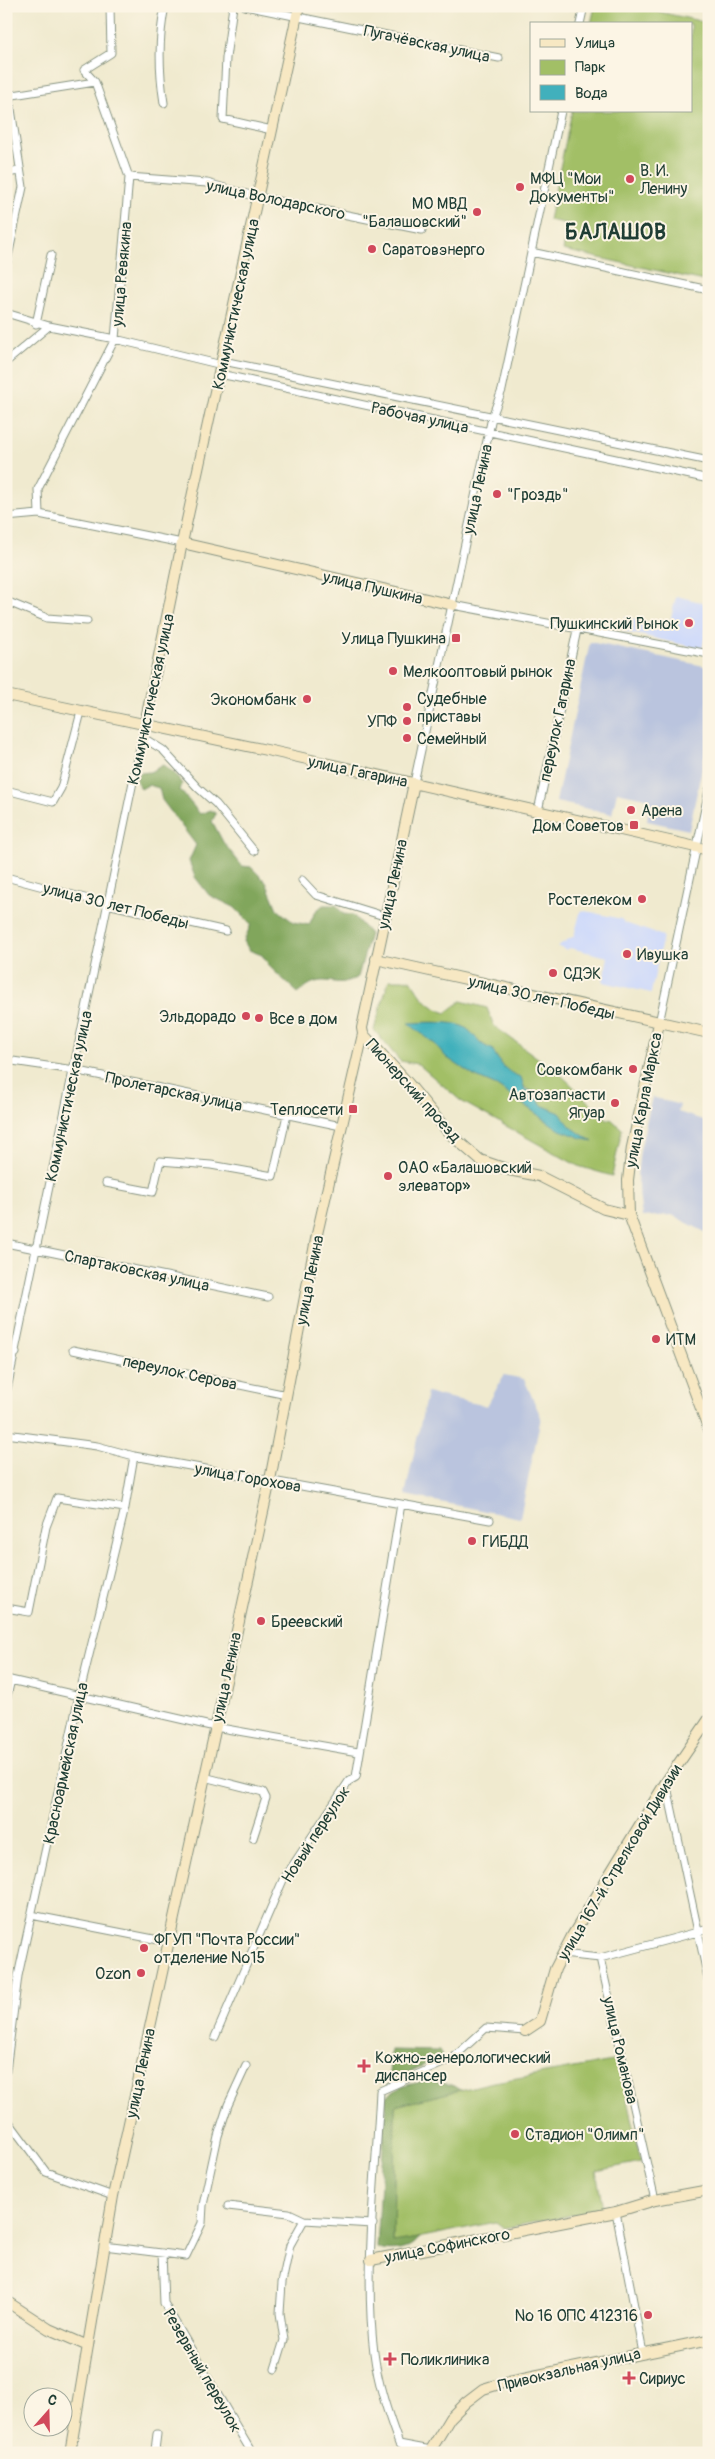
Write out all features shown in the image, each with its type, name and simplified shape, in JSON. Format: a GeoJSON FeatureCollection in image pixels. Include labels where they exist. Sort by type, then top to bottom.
{"type":"FeatureCollection","features":[{"type":"Feature","properties":{"kind":"street","name":"улица Ревякина"},"geometry":{"type":"LineString","coordinates":[[39,514],[38,489],[116,339],[129,176],[95,82],[84,70],[112,53],[110,6]]}},
{"type":"Feature","properties":{"kind":"street"},"geometry":{"type":"LineString","coordinates":[[164,103],[159,72],[161,26],[165,6]]}},
{"type":"Feature","properties":{"kind":"street"},"geometry":{"type":"LineString","coordinates":[[233,6],[226,58],[223,119],[272,130]]}},
{"type":"Feature","properties":{"kind":"street","name":"Пугачёвская улица"},"geometry":{"type":"LineString","coordinates":[[245,6],[298,11],[499,58]]}},
{"type":"Feature","properties":{"kind":"street"},"geometry":{"type":"LineString","coordinates":[[580,22],[584,6]]}},
{"type":"Feature","properties":{"kind":"street","name":"Коммунистическая улица"},"geometry":{"type":"LineString","coordinates":[[6,1394],[182,543],[222,367],[298,11]]}},
{"type":"Feature","properties":{"kind":"street"},"geometry":{"type":"LineString","coordinates":[[6,266],[23,187],[8,96],[95,82]]}},
{"type":"Feature","properties":{"kind":"street","name":"улица Ленина"},"geometry":{"type":"LineString","coordinates":[[70,2453],[113,2196],[270,1480],[341,1126],[363,1034],[362,1028],[384,916],[492,417],[502,390],[561,112]]}},
{"type":"Feature","properties":{"kind":"street"},"geometry":{"type":"LineString","coordinates":[[6,173],[20,171]]}},
{"type":"Feature","properties":{"kind":"street","name":"улица Володарского"},"geometry":{"type":"LineString","coordinates":[[129,176],[207,183],[258,197],[422,230]]}},
{"type":"Feature","properties":{"kind":"street"},"geometry":{"type":"LineString","coordinates":[[530,252],[709,290]]}},
{"type":"Feature","properties":{"kind":"street"},"geometry":{"type":"LineString","coordinates":[[36,324],[51,255]]}},
{"type":"Feature","properties":{"kind":"street"},"geometry":{"type":"LineString","coordinates":[[6,314],[36,324],[116,339],[222,367]]}},
{"type":"Feature","properties":{"kind":"street"},"geometry":{"type":"LineString","coordinates":[[6,362],[49,326]]}},
{"type":"Feature","properties":{"kind":"street","name":"Рабочая улица"},"geometry":{"type":"LineString","coordinates":[[222,367],[492,417],[709,462]]}},
{"type":"Feature","properties":{"kind":"street","name":"Рабочая улица"},"geometry":{"type":"LineString","coordinates":[[222,367],[489,432],[709,478]]}},
{"type":"Feature","properties":{"kind":"street"},"geometry":{"type":"LineString","coordinates":[[6,518],[39,514]]}},
{"type":"Feature","properties":{"kind":"street","name":"улица Пушкина"},"geometry":{"type":"LineString","coordinates":[[39,514],[182,543],[577,630],[709,654]]}},
{"type":"Feature","properties":{"kind":"street"},"geometry":{"type":"LineString","coordinates":[[6,601],[47,618],[87,621]]}},
{"type":"Feature","properties":{"kind":"street","name":"переулок Гагарина"},"geometry":{"type":"LineString","coordinates":[[538,811],[577,630]]}},
{"type":"Feature","properties":{"kind":"street","name":"улица Гагарина"},"geometry":{"type":"LineString","coordinates":[[6,696],[145,724],[709,850]]}},
{"type":"Feature","properties":{"kind":"street"},"geometry":{"type":"LineString","coordinates":[[6,790],[52,802],[61,788],[81,712]]}},
{"type":"Feature","properties":{"kind":"street"},"geometry":{"type":"LineString","coordinates":[[142,737],[163,750],[198,788],[216,804],[254,851]]}},
{"type":"Feature","properties":{"kind":"street","name":"улица Карла Маркса"},"geometry":{"type":"LineString","coordinates":[[709,790],[632,1147],[628,1180],[629,1215],[709,1430]]}},
{"type":"Feature","properties":{"kind":"street","name":"улица 30 лет Победы"},"geometry":{"type":"LineString","coordinates":[[6,877],[107,904],[226,931]]}},
{"type":"Feature","properties":{"kind":"street"},"geometry":{"type":"LineString","coordinates":[[302,880],[316,895],[384,916]]}},
{"type":"Feature","properties":{"kind":"street","name":"улица 30 лет Победы"},"geometry":{"type":"LineString","coordinates":[[376,959],[709,1033]]}},
{"type":"Feature","properties":{"kind":"street","name":"Пионерский проезд"},"geometry":{"type":"LineString","coordinates":[[363,1034],[413,1088],[449,1133],[480,1160],[508,1170],[539,1176],[604,1209],[629,1215]]}},
{"type":"Feature","properties":{"kind":"street","name":"Пролетарская улица"},"geometry":{"type":"LineString","coordinates":[[6,1060],[74,1070],[341,1126]]}},
{"type":"Feature","properties":{"kind":"street"},"geometry":{"type":"LineString","coordinates":[[106,1183],[153,1192],[160,1161],[211,1165],[273,1176],[287,1115]]}},
{"type":"Feature","properties":{"kind":"street","name":"Спартаковская улица"},"geometry":{"type":"LineString","coordinates":[[6,1242],[268,1297]]}},
{"type":"Feature","properties":{"kind":"street"},"geometry":{"type":"LineString","coordinates":[[6,1350],[16,1353]]}},
{"type":"Feature","properties":{"kind":"street","name":"переулок Серова"},"geometry":{"type":"LineString","coordinates":[[73,1350],[287,1395]]}},
{"type":"Feature","properties":{"kind":"street","name":"улица Горохова"},"geometry":{"type":"LineString","coordinates":[[6,1434],[97,1446],[134,1456],[490,1520]]}},
{"type":"Feature","properties":{"kind":"street","name":"Красноармейская улица"},"geometry":{"type":"LineString","coordinates":[[7,2066],[18,1976],[79,1696],[125,1508],[134,1456]]}},
{"type":"Feature","properties":{"kind":"street"},"geometry":{"type":"LineString","coordinates":[[6,1608],[29,1612],[46,1527],[57,1498],[125,1508]]}},
{"type":"Feature","properties":{"kind":"street","name":"Новый переулок"},"geometry":{"type":"LineString","coordinates":[[215,2037],[282,1880],[349,1781],[356,1777],[358,1752],[401,1504]]}},
{"type":"Feature","properties":{"kind":"street"},"geometry":{"type":"LineString","coordinates":[[6,1700],[8,1679],[215,1726],[358,1752]]}},
{"type":"Feature","properties":{"kind":"street","name":"улица 167-й Стрелковой Дивизии"},"geometry":{"type":"LineString","coordinates":[[371,2260],[380,2091],[452,2059],[486,2028],[526,2031],[540,2021],[555,1969],[562,1954],[666,1782],[709,1719]]}},
{"type":"Feature","properties":{"kind":"street"},"geometry":{"type":"LineString","coordinates":[[204,1777],[263,1792],[266,1798],[253,1838]]}},
{"type":"Feature","properties":{"kind":"street"},"geometry":{"type":"LineString","coordinates":[[666,1782],[709,1983]]}},
{"type":"Feature","properties":{"kind":"street"},"geometry":{"type":"LineString","coordinates":[[31,1915],[169,1942]]}},
{"type":"Feature","properties":{"kind":"street"},"geometry":{"type":"LineString","coordinates":[[562,1954],[600,1958],[709,1929]]}},
{"type":"Feature","properties":{"kind":"street","name":"улица Романова"},"geometry":{"type":"LineString","coordinates":[[600,1958],[655,2200]]}},
{"type":"Feature","properties":{"kind":"street"},"geometry":{"type":"LineString","coordinates":[[104,2246],[186,2256],[194,2244],[202,2223],[203,2205],[218,2136],[228,2105],[246,2066]]}},
{"type":"Feature","properties":{"kind":"street"},"geometry":{"type":"LineString","coordinates":[[6,2118],[46,2172],[113,2196]]}},
{"type":"Feature","properties":{"kind":"street","name":"улица Софинского"},"geometry":{"type":"LineString","coordinates":[[430,2451],[399,2444],[383,2401],[374,2354],[371,2316],[371,2260],[616,2212],[655,2200],[709,2190]]}},
{"type":"Feature","properties":{"kind":"street"},"geometry":{"type":"LineString","coordinates":[[228,2206],[289,2213],[304,2220],[373,2224]]}},
{"type":"Feature","properties":{"kind":"street"},"geometry":{"type":"LineString","coordinates":[[616,2212],[643,2353]]}},
{"type":"Feature","properties":{"kind":"street"},"geometry":{"type":"LineString","coordinates":[[275,2368],[284,2340],[280,2312],[282,2283],[290,2245],[304,2220]]}},
{"type":"Feature","properties":{"kind":"street","name":"Резервный переулок"},"geometry":{"type":"LineString","coordinates":[[162,2253],[164,2303],[252,2453]]}},
{"type":"Feature","properties":{"kind":"street"},"geometry":{"type":"LineString","coordinates":[[6,2300],[49,2329],[88,2346]]}},
{"type":"Feature","properties":{"kind":"street","name":"Привокзальная улица"},"geometry":{"type":"LineString","coordinates":[[430,2451],[450,2418],[483,2389],[509,2380],[709,2340]]}},
{"type":"Feature","properties":{"kind":"street"},"geometry":{"type":"LineString","coordinates":[[157,2434],[155,2450],[161,2453]]}},
{"type":"Feature","properties":{"kind":"shaded area","name":"Пушкинский Рынок"},"geometry":{"type":"Polygon","coordinates":[[[676,596],[709,604],[709,619],[702,649],[622,631],[625,617],[669,627],[676,596]]]}},
{"type":"Feature","properties":{"kind":"shaded area"},"geometry":{"type":"Polygon","coordinates":[[[590,642],[709,667],[709,735],[689,830],[647,821],[650,799],[617,792],[612,814],[556,802],[590,642]]]}},
{"type":"Feature","properties":{"kind":"shaded area","name":"Ивушка"},"geometry":{"type":"Polygon","coordinates":[[[581,910],[621,919],[625,923],[663,936],[651,993],[603,982],[608,957],[570,948],[565,950],[558,946],[574,936],[581,910]]]}},
{"type":"Feature","properties":{"kind":"shaded area"},"geometry":{"type":"Polygon","coordinates":[[[652,1097],[680,1105],[678,1112],[706,1121],[709,1117],[709,1241],[705,1232],[672,1215],[642,1217],[637,1176],[640,1150],[652,1097]]]}},
{"type":"Feature","properties":{"kind":"shaded area"},"geometry":{"type":"Polygon","coordinates":[[[504,1375],[524,1379],[541,1417],[520,1518],[405,1495],[427,1393],[487,1406],[504,1375]]]}},
{"type":"Feature","properties":{"kind":"green space"},"geometry":{"type":"Polygon","coordinates":[[[595,6],[632,6],[709,23],[709,282],[563,250],[569,224],[549,220],[572,112],[692,112],[692,22],[591,22],[595,6]]]}},
{"type":"Feature","properties":{"kind":"green space"},"geometry":{"type":"Polygon","coordinates":[[[163,765],[175,774],[182,784],[180,790],[200,814],[211,810],[216,814],[212,821],[223,842],[242,866],[251,867],[266,882],[277,909],[293,922],[309,925],[315,912],[323,905],[336,905],[343,914],[353,915],[370,934],[358,977],[342,982],[315,982],[298,993],[271,968],[262,955],[249,950],[244,941],[251,924],[234,907],[209,895],[195,877],[189,861],[196,845],[162,800],[159,788],[148,785],[141,789],[136,781],[139,773],[150,772],[163,765]]]}},
{"type":"Feature","properties":{"kind":"green space"},"geometry":{"type":"Polygon","coordinates":[[[389,980],[411,980],[425,1000],[446,1013],[461,1001],[487,1008],[494,1026],[561,1075],[607,1119],[611,1119],[622,1129],[612,1176],[578,1166],[461,1101],[418,1064],[400,1061],[374,1030],[389,980]],[[409,1023],[435,1044],[446,1057],[474,1076],[497,1086],[545,1120],[593,1142],[571,1128],[560,1113],[541,1105],[535,1092],[517,1081],[492,1049],[484,1045],[464,1027],[445,1023],[409,1023]]]}},
{"type":"Feature","properties":{"kind":"green space"},"geometry":{"type":"Polygon","coordinates":[[[391,2050],[439,2051],[442,2056],[396,2079],[392,2078],[389,2074],[391,2050]]]}},
{"type":"Feature","properties":{"kind":"green space","name":"Стадион \"Олимп\""},"geometry":{"type":"Polygon","coordinates":[[[618,2060],[641,2162],[596,2171],[603,2209],[504,2228],[496,2222],[393,2243],[395,2106],[489,2083],[618,2060]]]}},
{"type":"Feature","properties":{"kind":"green space"},"geometry":{"type":"Polygon","coordinates":[[[430,2081],[452,2085],[460,2090],[395,2106],[393,2242],[419,2238],[412,2245],[401,2250],[379,2249],[377,2248],[386,2097],[401,2087],[430,2081]]]}},
{"type":"Feature","properties":{"kind":"water"},"geometry":{"type":"Polygon","coordinates":[[[408,1023],[452,1023],[464,1027],[480,1042],[492,1049],[500,1063],[507,1070],[521,1077],[525,1090],[535,1092],[541,1105],[560,1113],[571,1127],[593,1142],[560,1130],[497,1086],[474,1076],[446,1057],[435,1044],[408,1023]]]}},
{"type":"Feature","properties":{"kind":"place","name":"В. И. Ленину"},"geometry":{"type":"Point","coordinates":[630,179]}},
{"type":"Feature","properties":{"kind":"place","name":"МФЦ \"Мои Документы\""},"geometry":{"type":"Point","coordinates":[520,187]}},
{"type":"Feature","properties":{"kind":"place","name":"МО МВД \"Балашовский\""},"geometry":{"type":"Point","coordinates":[477,212]}},
{"type":"Feature","properties":{"kind":"place","name":"Саратовэнерго"},"geometry":{"type":"Point","coordinates":[372,249]}},
{"type":"Feature","properties":{"kind":"place","name":"\"Гроздь\""},"geometry":{"type":"Point","coordinates":[497,494]}},
{"type":"Feature","properties":{"kind":"place","name":"Пушкинский Рынок"},"geometry":{"type":"Point","coordinates":[689,623]}},
{"type":"Feature","properties":{"kind":"place","name":"Улица Пушкина"},"geometry":{"type":"Point","coordinates":[456,638]}},
{"type":"Feature","properties":{"kind":"place","name":"Мелкооптовый рынок"},"geometry":{"type":"Point","coordinates":[393,671]}},
{"type":"Feature","properties":{"kind":"place","name":"Экономбанк"},"geometry":{"type":"Point","coordinates":[307,699]}},
{"type":"Feature","properties":{"kind":"place","name":"Судебные приставы"},"geometry":{"type":"Point","coordinates":[407,707]}},
{"type":"Feature","properties":{"kind":"place","name":"УПФ"},"geometry":{"type":"Point","coordinates":[407,721]}},
{"type":"Feature","properties":{"kind":"place","name":"Семейный"},"geometry":{"type":"Point","coordinates":[407,738]}},
{"type":"Feature","properties":{"kind":"place","name":"Арена"},"geometry":{"type":"Point","coordinates":[631,810]}},
{"type":"Feature","properties":{"kind":"place","name":"Дом Советов"},"geometry":{"type":"Point","coordinates":[634,825]}},
{"type":"Feature","properties":{"kind":"place","name":"Ростелеком"},"geometry":{"type":"Point","coordinates":[642,899]}},
{"type":"Feature","properties":{"kind":"place","name":"Ивушка"},"geometry":{"type":"Point","coordinates":[627,954]}},
{"type":"Feature","properties":{"kind":"place","name":"СДЭК"},"geometry":{"type":"Point","coordinates":[553,973]}},
{"type":"Feature","properties":{"kind":"place","name":"Эльдорадо"},"geometry":{"type":"Point","coordinates":[246,1016]}},
{"type":"Feature","properties":{"kind":"place","name":"Все в дом"},"geometry":{"type":"Point","coordinates":[259,1018]}},
{"type":"Feature","properties":{"kind":"place","name":"Совкомбанк"},"geometry":{"type":"Point","coordinates":[633,1069]}},
{"type":"Feature","properties":{"kind":"place","name":"Автозапчасти Ягуар"},"geometry":{"type":"Point","coordinates":[615,1103]}},
{"type":"Feature","properties":{"kind":"place","name":"Теплосети"},"geometry":{"type":"Point","coordinates":[353,1109]}},
{"type":"Feature","properties":{"kind":"place","name":"ОАО «Балашовский элеватор»"},"geometry":{"type":"Point","coordinates":[388,1176]}},
{"type":"Feature","properties":{"kind":"place","name":"ИТМ"},"geometry":{"type":"Point","coordinates":[656,1339]}},
{"type":"Feature","properties":{"kind":"place","name":"ГИБДД"},"geometry":{"type":"Point","coordinates":[472,1541]}},
{"type":"Feature","properties":{"kind":"place","name":"Бреевский"},"geometry":{"type":"Point","coordinates":[261,1621]}},
{"type":"Feature","properties":{"kind":"place","name":"ФГУП \"Почта России\" отделение №15"},"geometry":{"type":"Point","coordinates":[144,1948]}},
{"type":"Feature","properties":{"kind":"place","name":"Ozon"},"geometry":{"type":"Point","coordinates":[141,1973]}},
{"type":"Feature","properties":{"kind":"place","name":"Кожно-венерологический диспансер"},"geometry":{"type":"Point","coordinates":[364,2066]}},
{"type":"Feature","properties":{"kind":"place","name":"Стадион \"Олимп\""},"geometry":{"type":"Point","coordinates":[515,2134]}},
{"type":"Feature","properties":{"kind":"place","name":"№ 16 ОПС 412316"},"geometry":{"type":"Point","coordinates":[648,2315]}},
{"type":"Feature","properties":{"kind":"place","name":"Поликлиника"},"geometry":{"type":"Point","coordinates":[390,2359]}},
{"type":"Feature","properties":{"kind":"place","name":"Сириус"},"geometry":{"type":"Point","coordinates":[629,2378]}},
{"type":"Feature","properties":{"kind":"district","name":"БАЛАШОВ"},"geometry":{"type":"Point","coordinates":[616,232]}}]}
